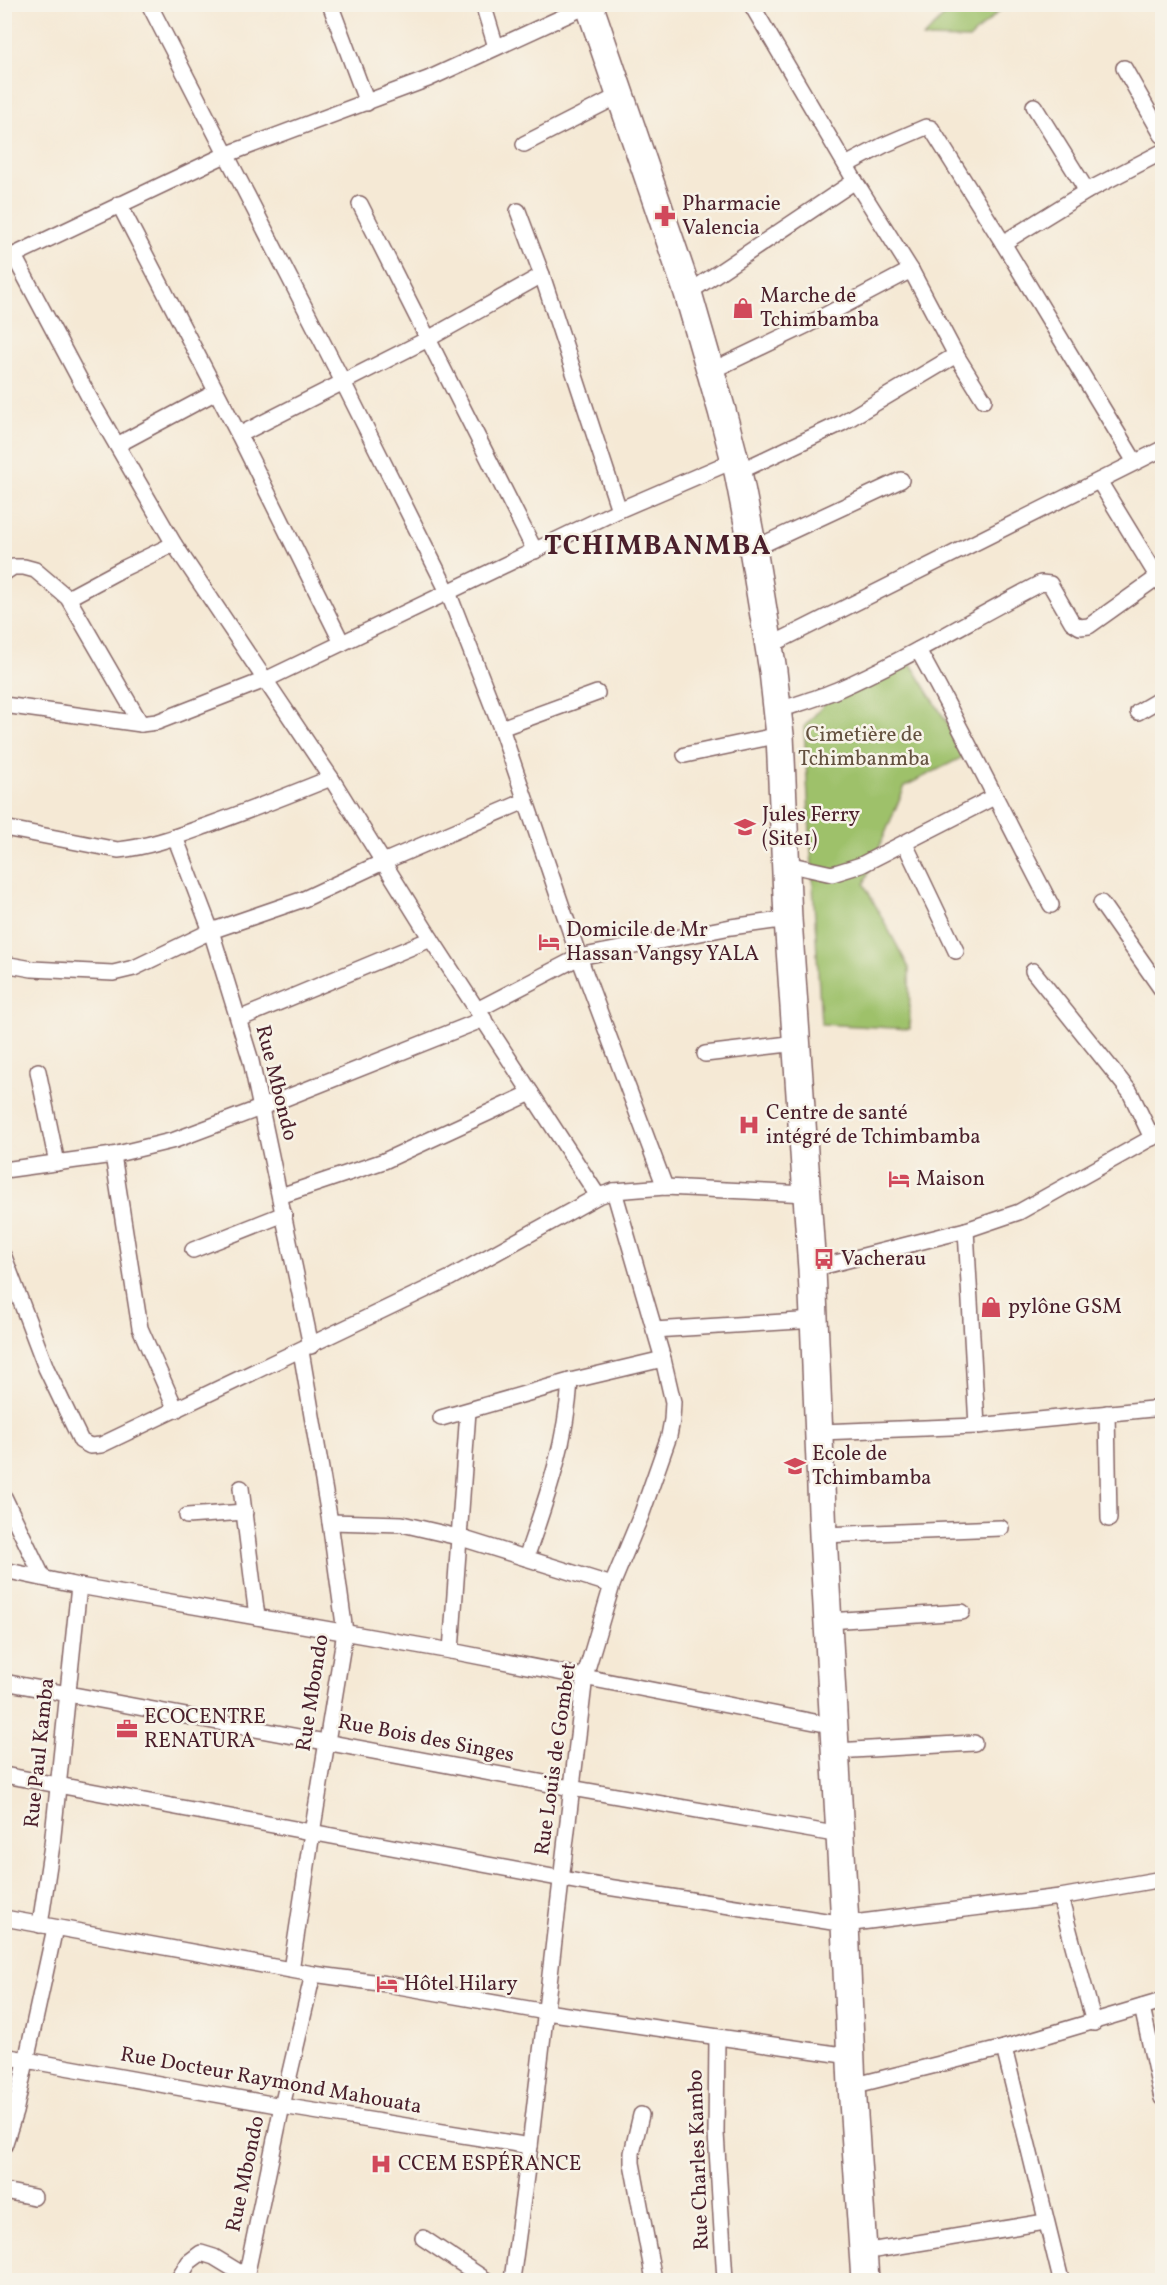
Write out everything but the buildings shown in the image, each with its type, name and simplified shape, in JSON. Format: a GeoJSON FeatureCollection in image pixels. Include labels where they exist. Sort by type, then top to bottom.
{"type":"FeatureCollection","features":[{"type":"Feature","properties":{"kind":"highway"},"geometry":{"type":"LineString","coordinates":[[589,5],[688,293],[711,371],[736,466],[753,549],[778,723],[787,864],[788,920],[812,1269],[823,1535],[845,1924],[850,2056],[865,2280]]}},
{"type":"Feature","properties":{"kind":"street"},"geometry":{"type":"LineString","coordinates":[[149,4],[448,592],[501,728],[579,957],[665,1187]]}},
{"type":"Feature","properties":{"kind":"street"},"geometry":{"type":"LineString","coordinates":[[330,4],[367,103]]}},
{"type":"Feature","properties":{"kind":"street"},"geometry":{"type":"LineString","coordinates":[[483,4],[496,47]]}},
{"type":"Feature","properties":{"kind":"street"},"geometry":{"type":"LineString","coordinates":[[589,5],[428,79],[225,155],[118,204],[9,258],[174,544],[331,778],[431,939],[598,1196]]}},
{"type":"Feature","properties":{"kind":"street"},"geometry":{"type":"LineString","coordinates":[[751,5],[855,181],[911,270],[956,355],[984,400]]}},
{"type":"Feature","properties":{"kind":"street"},"geometry":{"type":"LineString","coordinates":[[1124,68],[1162,135]]}},
{"type":"Feature","properties":{"kind":"street"},"geometry":{"type":"LineString","coordinates":[[524,144],[620,95]]}},
{"type":"Feature","properties":{"kind":"street"},"geometry":{"type":"LineString","coordinates":[[1034,106],[1087,192]]}},
{"type":"Feature","properties":{"kind":"street"},"geometry":{"type":"LineString","coordinates":[[846,165],[884,145],[931,128],[1135,462]]}},
{"type":"Feature","properties":{"kind":"street"},"geometry":{"type":"LineString","coordinates":[[1003,243],[1087,192],[1162,152]]}},
{"type":"Feature","properties":{"kind":"street"},"geometry":{"type":"LineString","coordinates":[[688,293],[855,181]]}},
{"type":"Feature","properties":{"kind":"street"},"geometry":{"type":"LineString","coordinates":[[118,204],[239,435],[342,643]]}},
{"type":"Feature","properties":{"kind":"street"},"geometry":{"type":"LineString","coordinates":[[360,204],[535,550]]}},
{"type":"Feature","properties":{"kind":"street"},"geometry":{"type":"LineString","coordinates":[[518,211],[542,275],[619,510]]}},
{"type":"Feature","properties":{"kind":"street"},"geometry":{"type":"LineString","coordinates":[[711,371],[807,325],[911,270]]}},
{"type":"Feature","properties":{"kind":"street"},"geometry":{"type":"LineString","coordinates":[[239,435],[428,339],[542,275]]}},
{"type":"Feature","properties":{"kind":"street"},"geometry":{"type":"LineString","coordinates":[[4,705],[141,724],[157,722],[265,680],[619,510],[842,423],[956,355]]}},
{"type":"Feature","properties":{"kind":"street"},"geometry":{"type":"LineString","coordinates":[[117,445],[216,392]]}},
{"type":"Feature","properties":{"kind":"street"},"geometry":{"type":"LineString","coordinates":[[768,646],[1162,449]]}},
{"type":"Feature","properties":{"kind":"street"},"geometry":{"type":"LineString","coordinates":[[753,549],[901,480]]}},
{"type":"Feature","properties":{"kind":"street"},"geometry":{"type":"LineString","coordinates":[[685,755],[778,723],[1041,583],[1050,584],[1072,621],[1080,627],[1089,626],[1161,578],[1099,481]]}},
{"type":"Feature","properties":{"kind":"street"},"geometry":{"type":"LineString","coordinates":[[68,598],[174,544]]}},
{"type":"Feature","properties":{"kind":"street"},"geometry":{"type":"LineString","coordinates":[[4,573],[13,567],[35,570],[68,598],[141,724]]}},
{"type":"Feature","properties":{"kind":"street"},"geometry":{"type":"LineString","coordinates":[[918,650],[961,728],[994,797],[1051,904]]}},
{"type":"Feature","properties":{"kind":"street"},"geometry":{"type":"LineString","coordinates":[[501,728],[597,693]]}},
{"type":"Feature","properties":{"kind":"street"},"geometry":{"type":"LineString","coordinates":[[1138,712],[1162,698]]}},
{"type":"Feature","properties":{"kind":"street"},"geometry":{"type":"LineString","coordinates":[[4,828],[118,850],[134,849],[251,810],[331,778]]}},
{"type":"Feature","properties":{"kind":"street"},"geometry":{"type":"LineString","coordinates":[[787,864],[832,874],[861,865],[994,797]]}},
{"type":"Feature","properties":{"kind":"street"},"geometry":{"type":"LineString","coordinates":[[4,964],[32,969],[113,974],[134,968],[211,931],[304,899],[525,801]]}},
{"type":"Feature","properties":{"kind":"street","name":"Rue Mbondo"},"geometry":{"type":"LineString","coordinates":[[175,837],[211,931],[239,1019],[263,1107],[284,1214],[306,1348],[345,1632],[291,1970]]}},
{"type":"Feature","properties":{"kind":"street"},"geometry":{"type":"LineString","coordinates":[[905,844],[956,951]]}},
{"type":"Feature","properties":{"kind":"street"},"geometry":{"type":"LineString","coordinates":[[1101,903],[1156,968],[1162,990]]}},
{"type":"Feature","properties":{"kind":"street"},"geometry":{"type":"LineString","coordinates":[[4,1170],[113,1155],[176,1140],[263,1107],[481,1015],[579,957],[720,929],[788,920]]}},
{"type":"Feature","properties":{"kind":"street"},"geometry":{"type":"LineString","coordinates":[[239,1019],[431,939]]}},
{"type":"Feature","properties":{"kind":"street"},"geometry":{"type":"LineString","coordinates":[[812,1269],[966,1230],[1019,1212],[1157,1135],[1130,1092],[1033,970]]}},
{"type":"Feature","properties":{"kind":"street"},"geometry":{"type":"LineString","coordinates":[[705,1054],[797,1043]]}},
{"type":"Feature","properties":{"kind":"street"},"geometry":{"type":"LineString","coordinates":[[38,1071],[57,1163]]}},
{"type":"Feature","properties":{"kind":"street"},"geometry":{"type":"LineString","coordinates":[[280,1196],[384,1161],[531,1094]]}},
{"type":"Feature","properties":{"kind":"street"},"geometry":{"type":"LineString","coordinates":[[113,1155],[140,1328],[176,1410]]}},
{"type":"Feature","properties":{"kind":"street"},"geometry":{"type":"LineString","coordinates":[[4,1257],[46,1368],[81,1441],[90,1446],[101,1446],[450,1278],[598,1196],[614,1191],[665,1187],[807,1194]]}},
{"type":"Feature","properties":{"kind":"street","name":"Rue Louis de Gombet"},"geometry":{"type":"LineString","coordinates":[[512,2280],[585,1676],[612,1585],[642,1513],[669,1436],[673,1402],[663,1359],[614,1191]]}},
{"type":"Feature","properties":{"kind":"street"},"geometry":{"type":"LineString","coordinates":[[193,1250],[284,1214]]}},
{"type":"Feature","properties":{"kind":"street"},"geometry":{"type":"LineString","coordinates":[[966,1230],[977,1426]]}},
{"type":"Feature","properties":{"kind":"street"},"geometry":{"type":"LineString","coordinates":[[654,1330],[814,1320]]}},
{"type":"Feature","properties":{"kind":"street"},"geometry":{"type":"LineString","coordinates":[[441,1418],[570,1381],[663,1359]]}},
{"type":"Feature","properties":{"kind":"street"},"geometry":{"type":"LineString","coordinates":[[526,1558],[564,1438],[570,1381]]}},
{"type":"Feature","properties":{"kind":"street"},"geometry":{"type":"LineString","coordinates":[[820,1432],[977,1426],[1162,1408]]}},
{"type":"Feature","properties":{"kind":"street"},"geometry":{"type":"LineString","coordinates":[[452,1651],[468,1411]]}},
{"type":"Feature","properties":{"kind":"street"},"geometry":{"type":"LineString","coordinates":[[1107,1413],[1109,1519]]}},
{"type":"Feature","properties":{"kind":"street"},"geometry":{"type":"LineString","coordinates":[[241,1488],[257,1617]]}},
{"type":"Feature","properties":{"kind":"street"},"geometry":{"type":"LineString","coordinates":[[4,1497],[43,1578]]}},
{"type":"Feature","properties":{"kind":"street"},"geometry":{"type":"LineString","coordinates":[[188,1516],[245,1512]]}},
{"type":"Feature","properties":{"kind":"street"},"geometry":{"type":"LineString","coordinates":[[330,1522],[402,1524],[458,1537],[612,1585]]}},
{"type":"Feature","properties":{"kind":"street"},"geometry":{"type":"LineString","coordinates":[[823,1535],[1001,1528]]}},
{"type":"Feature","properties":{"kind":"street"},"geometry":{"type":"LineString","coordinates":[[4,1570],[79,1586],[585,1676],[835,1738],[974,1743]]}},
{"type":"Feature","properties":{"kind":"street","name":"Rue Paul Kamba"},"geometry":{"type":"LineString","coordinates":[[4,2146],[15,2112],[47,1927],[57,1784],[79,1586]]}},
{"type":"Feature","properties":{"kind":"street"},"geometry":{"type":"LineString","coordinates":[[829,1620],[962,1612]]}},
{"type":"Feature","properties":{"kind":"street","name":"Rue Bois des Singes"},"geometry":{"type":"LineString","coordinates":[[4,1682],[571,1788],[840,1835]]}},
{"type":"Feature","properties":{"kind":"street"},"geometry":{"type":"LineString","coordinates":[[4,1775],[561,1879],[845,1924],[1060,1897],[1162,1879]]}},
{"type":"Feature","properties":{"kind":"street"},"geometry":{"type":"LineString","coordinates":[[1060,1897],[1094,2023]]}},
{"type":"Feature","properties":{"kind":"street"},"geometry":{"type":"LineString","coordinates":[[4,1918],[313,1974],[387,1984],[546,2012],[850,2056]]}},
{"type":"Feature","properties":{"kind":"street","name":"Rue Mbondo"},"geometry":{"type":"LineString","coordinates":[[249,2279],[282,2106],[313,1974]]}},
{"type":"Feature","properties":{"kind":"street"},"geometry":{"type":"LineString","coordinates":[[852,2086],[1004,2048],[1162,2001]]}},
{"type":"Feature","properties":{"kind":"street"},"geometry":{"type":"LineString","coordinates":[[1142,2007],[1162,2098]]}},
{"type":"Feature","properties":{"kind":"street","name":"Rue Charles Kambo"},"geometry":{"type":"LineString","coordinates":[[717,2037],[716,2133],[724,2280]]}},
{"type":"Feature","properties":{"kind":"street"},"geometry":{"type":"LineString","coordinates":[[1004,2048],[1061,2280]]}},
{"type":"Feature","properties":{"kind":"street","name":"Rue Docteur Raymond Mahouata"},"geometry":{"type":"LineString","coordinates":[[4,2056],[282,2106],[530,2146]]}},
{"type":"Feature","properties":{"kind":"street"},"geometry":{"type":"LineString","coordinates":[[640,2115],[632,2163],[654,2280]]}},
{"type":"Feature","properties":{"kind":"street"},"geometry":{"type":"LineString","coordinates":[[4,2191],[34,2197]]}},
{"type":"Feature","properties":{"kind":"street"},"geometry":{"type":"LineString","coordinates":[[863,2252],[1045,2222]]}},
{"type":"Feature","properties":{"kind":"street"},"geometry":{"type":"LineString","coordinates":[[423,2238],[486,2280]]}},
{"type":"Feature","properties":{"kind":"street"},"geometry":{"type":"LineString","coordinates":[[178,2280],[189,2262],[201,2253],[214,2257],[249,2279]]}},
{"type":"Feature","properties":{"kind":"green space"},"geometry":{"type":"Polygon","coordinates":[[[954,5],[1006,5],[969,39],[923,38],[954,5]]]}},
{"type":"Feature","properties":{"kind":"green space","name":"Cimetière de Tchimbanmba"},"geometry":{"type":"Polygon","coordinates":[[[911,664],[967,755],[905,786],[864,884],[909,968],[910,1029],[821,1024],[804,727],[828,700],[911,664]]]}},
{"type":"Feature","properties":{"kind":"place","name":"Pharmacie Valencia"},"geometry":{"type":"Point","coordinates":[665,216]}},
{"type":"Feature","properties":{"kind":"place","name":"Marche de Tchimbamba"},"geometry":{"type":"Point","coordinates":[743,308]}},
{"type":"Feature","properties":{"kind":"place","name":"Jules Ferry (Site1)"},"geometry":{"type":"Point","coordinates":[745,827]}},
{"type":"Feature","properties":{"kind":"place","name":"Domicile de Mr Hassan Vangsy YALA"},"geometry":{"type":"Point","coordinates":[549,942]}},
{"type":"Feature","properties":{"kind":"place","name":"Centre de santé intégré de Tchimbamba"},"geometry":{"type":"Point","coordinates":[749,1125]}},
{"type":"Feature","properties":{"kind":"place","name":"Maison"},"geometry":{"type":"Point","coordinates":[899,1179]}},
{"type":"Feature","properties":{"kind":"place","name":"Vacherau"},"geometry":{"type":"Point","coordinates":[824,1259]}},
{"type":"Feature","properties":{"kind":"place","name":"pylône GSM"},"geometry":{"type":"Point","coordinates":[991,1307]}},
{"type":"Feature","properties":{"kind":"place","name":"Ecole de Tchimbamba"},"geometry":{"type":"Point","coordinates":[795,1466]}},
{"type":"Feature","properties":{"kind":"place","name":"ECOCENTRE RENATURA"},"geometry":{"type":"Point","coordinates":[127,1729]}},
{"type":"Feature","properties":{"kind":"place","name":"Hôtel Hilary"},"geometry":{"type":"Point","coordinates":[387,1984]}},
{"type":"Feature","properties":{"kind":"place","name":"CCEM ESPÉRANCE"},"geometry":{"type":"Point","coordinates":[381,2164]}},
{"type":"Feature","properties":{"kind":"district","name":"TCHIMBANMBA"},"geometry":{"type":"Point","coordinates":[658,547]}}]}
